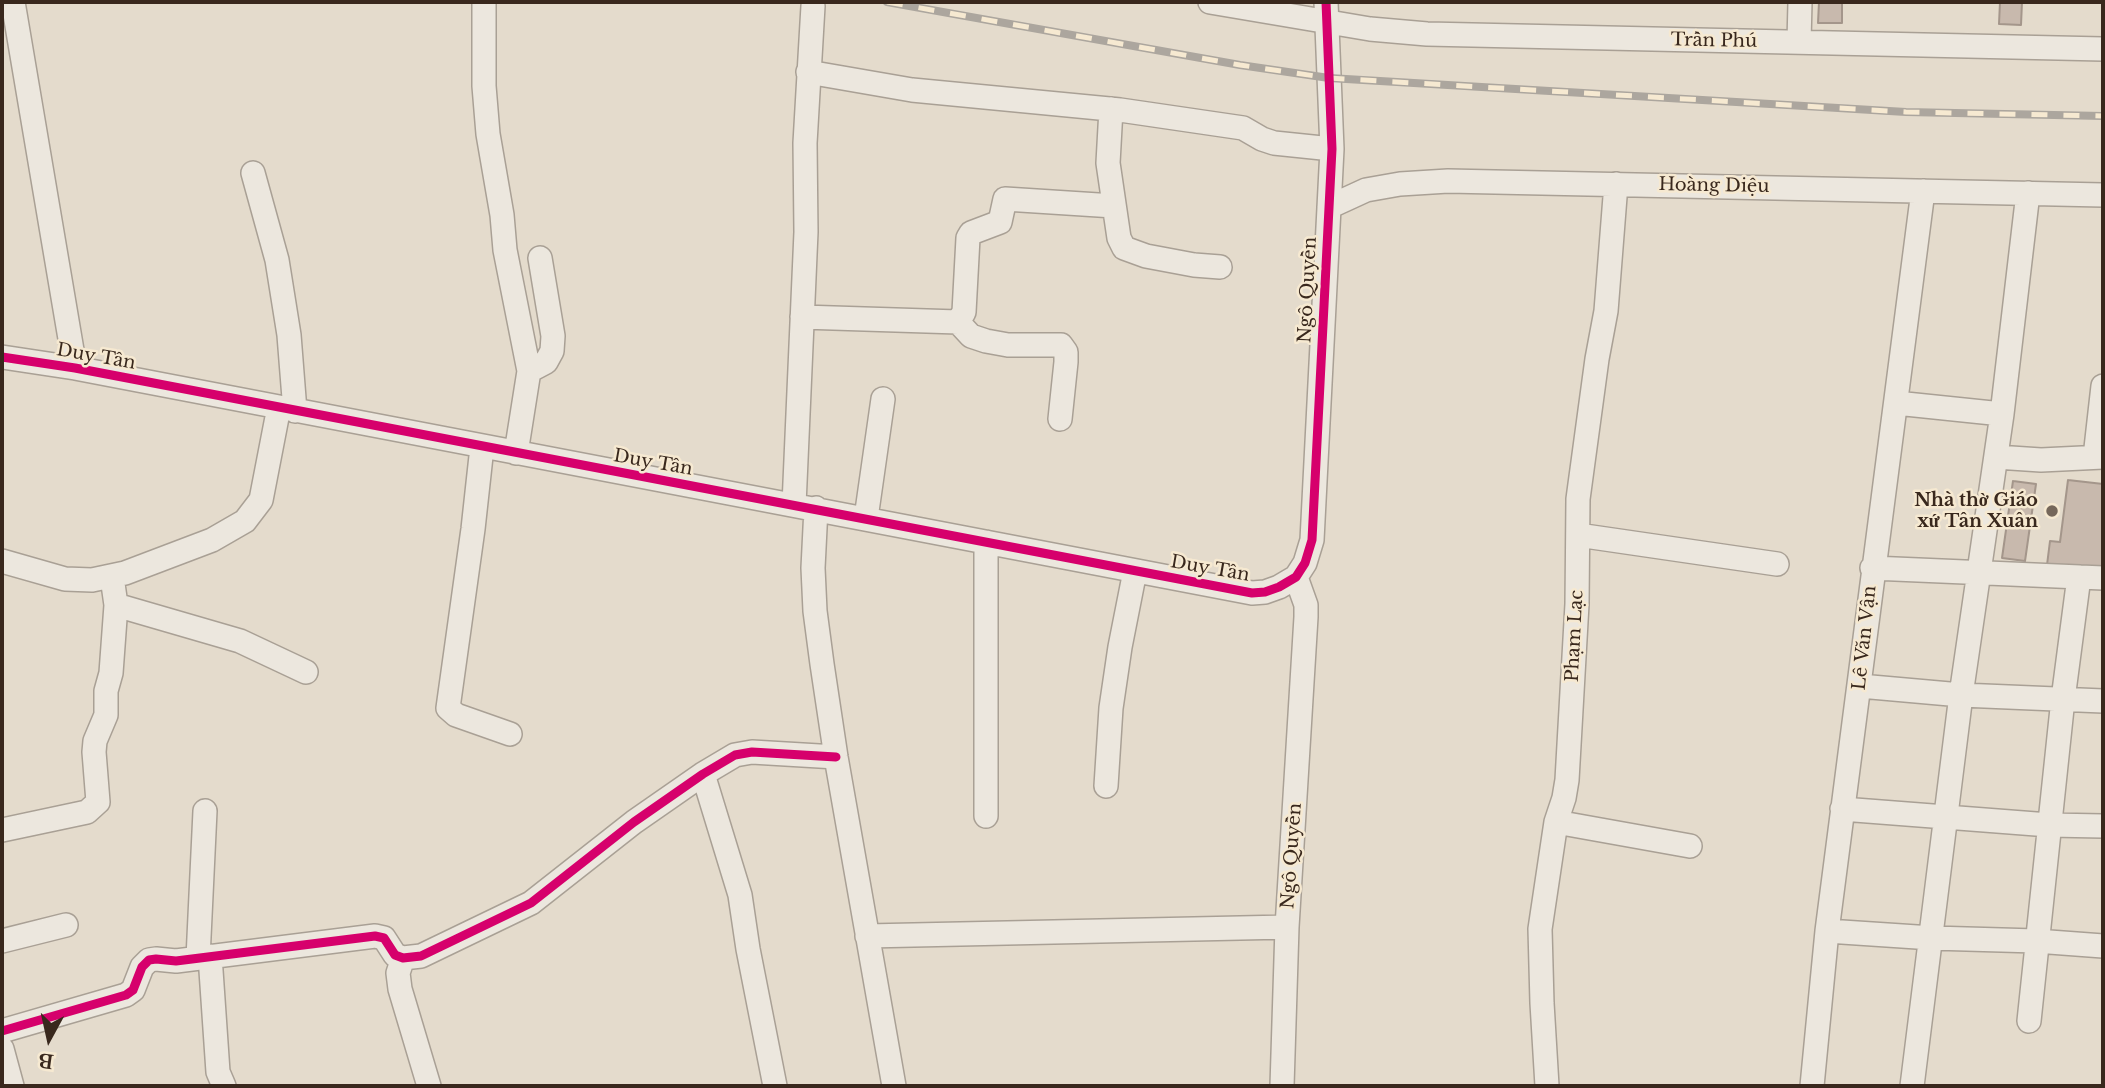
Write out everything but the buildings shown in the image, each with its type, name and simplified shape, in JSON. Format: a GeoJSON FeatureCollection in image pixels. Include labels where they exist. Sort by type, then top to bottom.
{"type":"FeatureCollection","features":[{"type":"Feature","properties":{"kind":"street"},"geometry":{"type":"LineString","coordinates":[[13,2],[75,368]]}},
{"type":"Feature","properties":{"kind":"street"},"geometry":{"type":"LineString","coordinates":[[484,2],[484,86],[488,134],[502,215],[505,250],[529,371],[516,453]]}},
{"type":"Feature","properties":{"kind":"street","name":"Trần Phú"},"geometry":{"type":"LineString","coordinates":[[1210,2],[1325,12],[1370,29],[1438,34],[2103,49]]}},
{"type":"Feature","properties":{"kind":"street"},"geometry":{"type":"LineString","coordinates":[[1800,2],[1800,43]]}},
{"type":"Feature","properties":{"kind":"street"},"geometry":{"type":"LineString","coordinates":[[813,6],[804,143],[806,232],[802,317],[805,506],[815,611],[836,757],[894,1086]]}},
{"type":"Feature","properties":{"kind":"street","name":"Ngô Quyền"},"geometry":{"type":"LineString","coordinates":[[1282,1086],[1287,927],[1306,617],[1306,605],[1296,577],[1306,563],[1311,540],[1332,149],[1325,12]]}},
{"type":"Feature","properties":{"kind":"street"},"geometry":{"type":"LineString","coordinates":[[807,72],[912,90],[1111,109],[1243,128],[1274,143],[1332,149]]}},
{"type":"Feature","properties":{"kind":"street"},"geometry":{"type":"LineString","coordinates":[[1111,109],[1108,163],[1119,238],[1124,248],[1146,256],[1220,267]]}},
{"type":"Feature","properties":{"kind":"street"},"geometry":{"type":"LineString","coordinates":[[2,561],[65,579],[92,580],[111,577],[212,540],[245,522],[261,499],[287,409],[289,335],[276,260],[253,173]]}},
{"type":"Feature","properties":{"kind":"street","name":"Hoàng Diệu"},"geometry":{"type":"LineString","coordinates":[[1329,208],[1366,190],[1400,184],[1448,181],[2103,195]]}},
{"type":"Feature","properties":{"kind":"street","name":"Phạm Lạc"},"geometry":{"type":"LineString","coordinates":[[1547,1086],[1540,929],[1556,822],[1567,780],[1577,604],[1580,475],[1606,311],[1616,184]]}},
{"type":"Feature","properties":{"kind":"street","name":"Lê Văn Vận"},"geometry":{"type":"LineString","coordinates":[[1812,1086],[1842,809],[1923,191]]}},
{"type":"Feature","properties":{"kind":"street"},"geometry":{"type":"LineString","coordinates":[[1912,1086],[1961,695],[2002,414],[2028,193]]}},
{"type":"Feature","properties":{"kind":"street"},"geometry":{"type":"LineString","coordinates":[[958,322],[964,312],[968,238],[971,233],[1000,222],[1005,199],[1114,206]]}},
{"type":"Feature","properties":{"kind":"street"},"geometry":{"type":"LineString","coordinates":[[529,371],[546,362],[552,351],[553,336],[540,258]]}},
{"type":"Feature","properties":{"kind":"street"},"geometry":{"type":"LineString","coordinates":[[802,317],[958,322],[971,337],[986,341],[1008,345],[1061,345],[1066,352],[1066,362],[1060,419]]}},
{"type":"Feature","properties":{"kind":"street","name":"Duy Tân"},"geometry":{"type":"LineString","coordinates":[[2,357],[75,368],[1252,593],[1265,593],[1296,577]]}},
{"type":"Feature","properties":{"kind":"street"},"geometry":{"type":"LineString","coordinates":[[1996,457],[2041,460],[2099,457],[2103,386]]}},
{"type":"Feature","properties":{"kind":"street"},"geometry":{"type":"LineString","coordinates":[[866,518],[883,399]]}},
{"type":"Feature","properties":{"kind":"street"},"geometry":{"type":"LineString","coordinates":[[1896,403],[2002,414]]}},
{"type":"Feature","properties":{"kind":"street"},"geometry":{"type":"LineString","coordinates":[[482,447],[448,708],[457,715],[510,734]]}},
{"type":"Feature","properties":{"kind":"street"},"geometry":{"type":"LineString","coordinates":[[1578,536],[1777,564]]}},
{"type":"Feature","properties":{"kind":"street"},"geometry":{"type":"LineString","coordinates":[[986,542],[986,816]]}},
{"type":"Feature","properties":{"kind":"street"},"geometry":{"type":"LineString","coordinates":[[1872,568],[2103,578]]}},
{"type":"Feature","properties":{"kind":"street"},"geometry":{"type":"LineString","coordinates":[[1106,786],[1111,708],[1135,571]]}},
{"type":"Feature","properties":{"kind":"street"},"geometry":{"type":"LineString","coordinates":[[2,830],[87,812],[98,802],[94,752],[95,741],[106,715],[106,691],[111,673],[116,605],[111,577]]}},
{"type":"Feature","properties":{"kind":"street"},"geometry":{"type":"LineString","coordinates":[[2029,1021],[2063,699],[2079,577]]}},
{"type":"Feature","properties":{"kind":"street"},"geometry":{"type":"LineString","coordinates":[[116,605],[240,641],[306,672]]}},
{"type":"Feature","properties":{"kind":"street"},"geometry":{"type":"LineString","coordinates":[[1860,686],[1961,695],[2103,701]]}},
{"type":"Feature","properties":{"kind":"street"},"geometry":{"type":"LineString","coordinates":[[2,1031],[126,995],[134,989],[142,967],[149,960],[176,961],[375,936],[384,938],[395,955],[403,958],[421,956],[531,903],[634,822],[735,755],[752,752],[836,757]]}},
{"type":"Feature","properties":{"kind":"street"},"geometry":{"type":"LineString","coordinates":[[703,774],[740,895],[775,1086]]}},
{"type":"Feature","properties":{"kind":"street"},"geometry":{"type":"LineString","coordinates":[[1842,809],[2049,825],[2103,826]]}},
{"type":"Feature","properties":{"kind":"street"},"geometry":{"type":"LineString","coordinates":[[205,811],[204,957],[218,1072],[224,1086]]}},
{"type":"Feature","properties":{"kind":"street"},"geometry":{"type":"LineString","coordinates":[[1556,822],[1690,846]]}},
{"type":"Feature","properties":{"kind":"street"},"geometry":{"type":"LineString","coordinates":[[2,941],[66,925]]}},
{"type":"Feature","properties":{"kind":"street"},"geometry":{"type":"LineString","coordinates":[[867,936],[1287,927]]}},
{"type":"Feature","properties":{"kind":"street"},"geometry":{"type":"LineString","coordinates":[[1827,931],[2103,946]]}},
{"type":"Feature","properties":{"kind":"street"},"geometry":{"type":"LineString","coordinates":[[403,958],[398,973],[400,989],[429,1086]]}},
{"type":"Feature","properties":{"kind":"street"},"geometry":{"type":"LineString","coordinates":[[2,1049],[12,1086]]}},
{"type":"Feature","properties":{"kind":"railway"},"geometry":{"type":"LineString","coordinates":[[887,2],[1240,65],[1329,78],[1906,112],[2103,116]]}},
{"type":"Feature","properties":{"kind":"cycle path"},"geometry":{"type":"LineString","coordinates":[[2,357],[75,368],[1252,593],[1265,592],[1296,577],[1305,563],[1312,540],[1332,149],[1326,2]]}},
{"type":"Feature","properties":{"kind":"cycle path"},"geometry":{"type":"LineString","coordinates":[[2,1031],[126,995],[133,990],[142,967],[149,960],[176,961],[375,936],[384,938],[395,955],[403,958],[421,956],[531,903],[634,822],[735,755],[752,752],[836,757]]}},
{"type":"Feature","properties":{"kind":"place","name":"Nhà thờ Giáo xứ Tân Xuân"},"geometry":{"type":"Point","coordinates":[2052,511]}}]}
